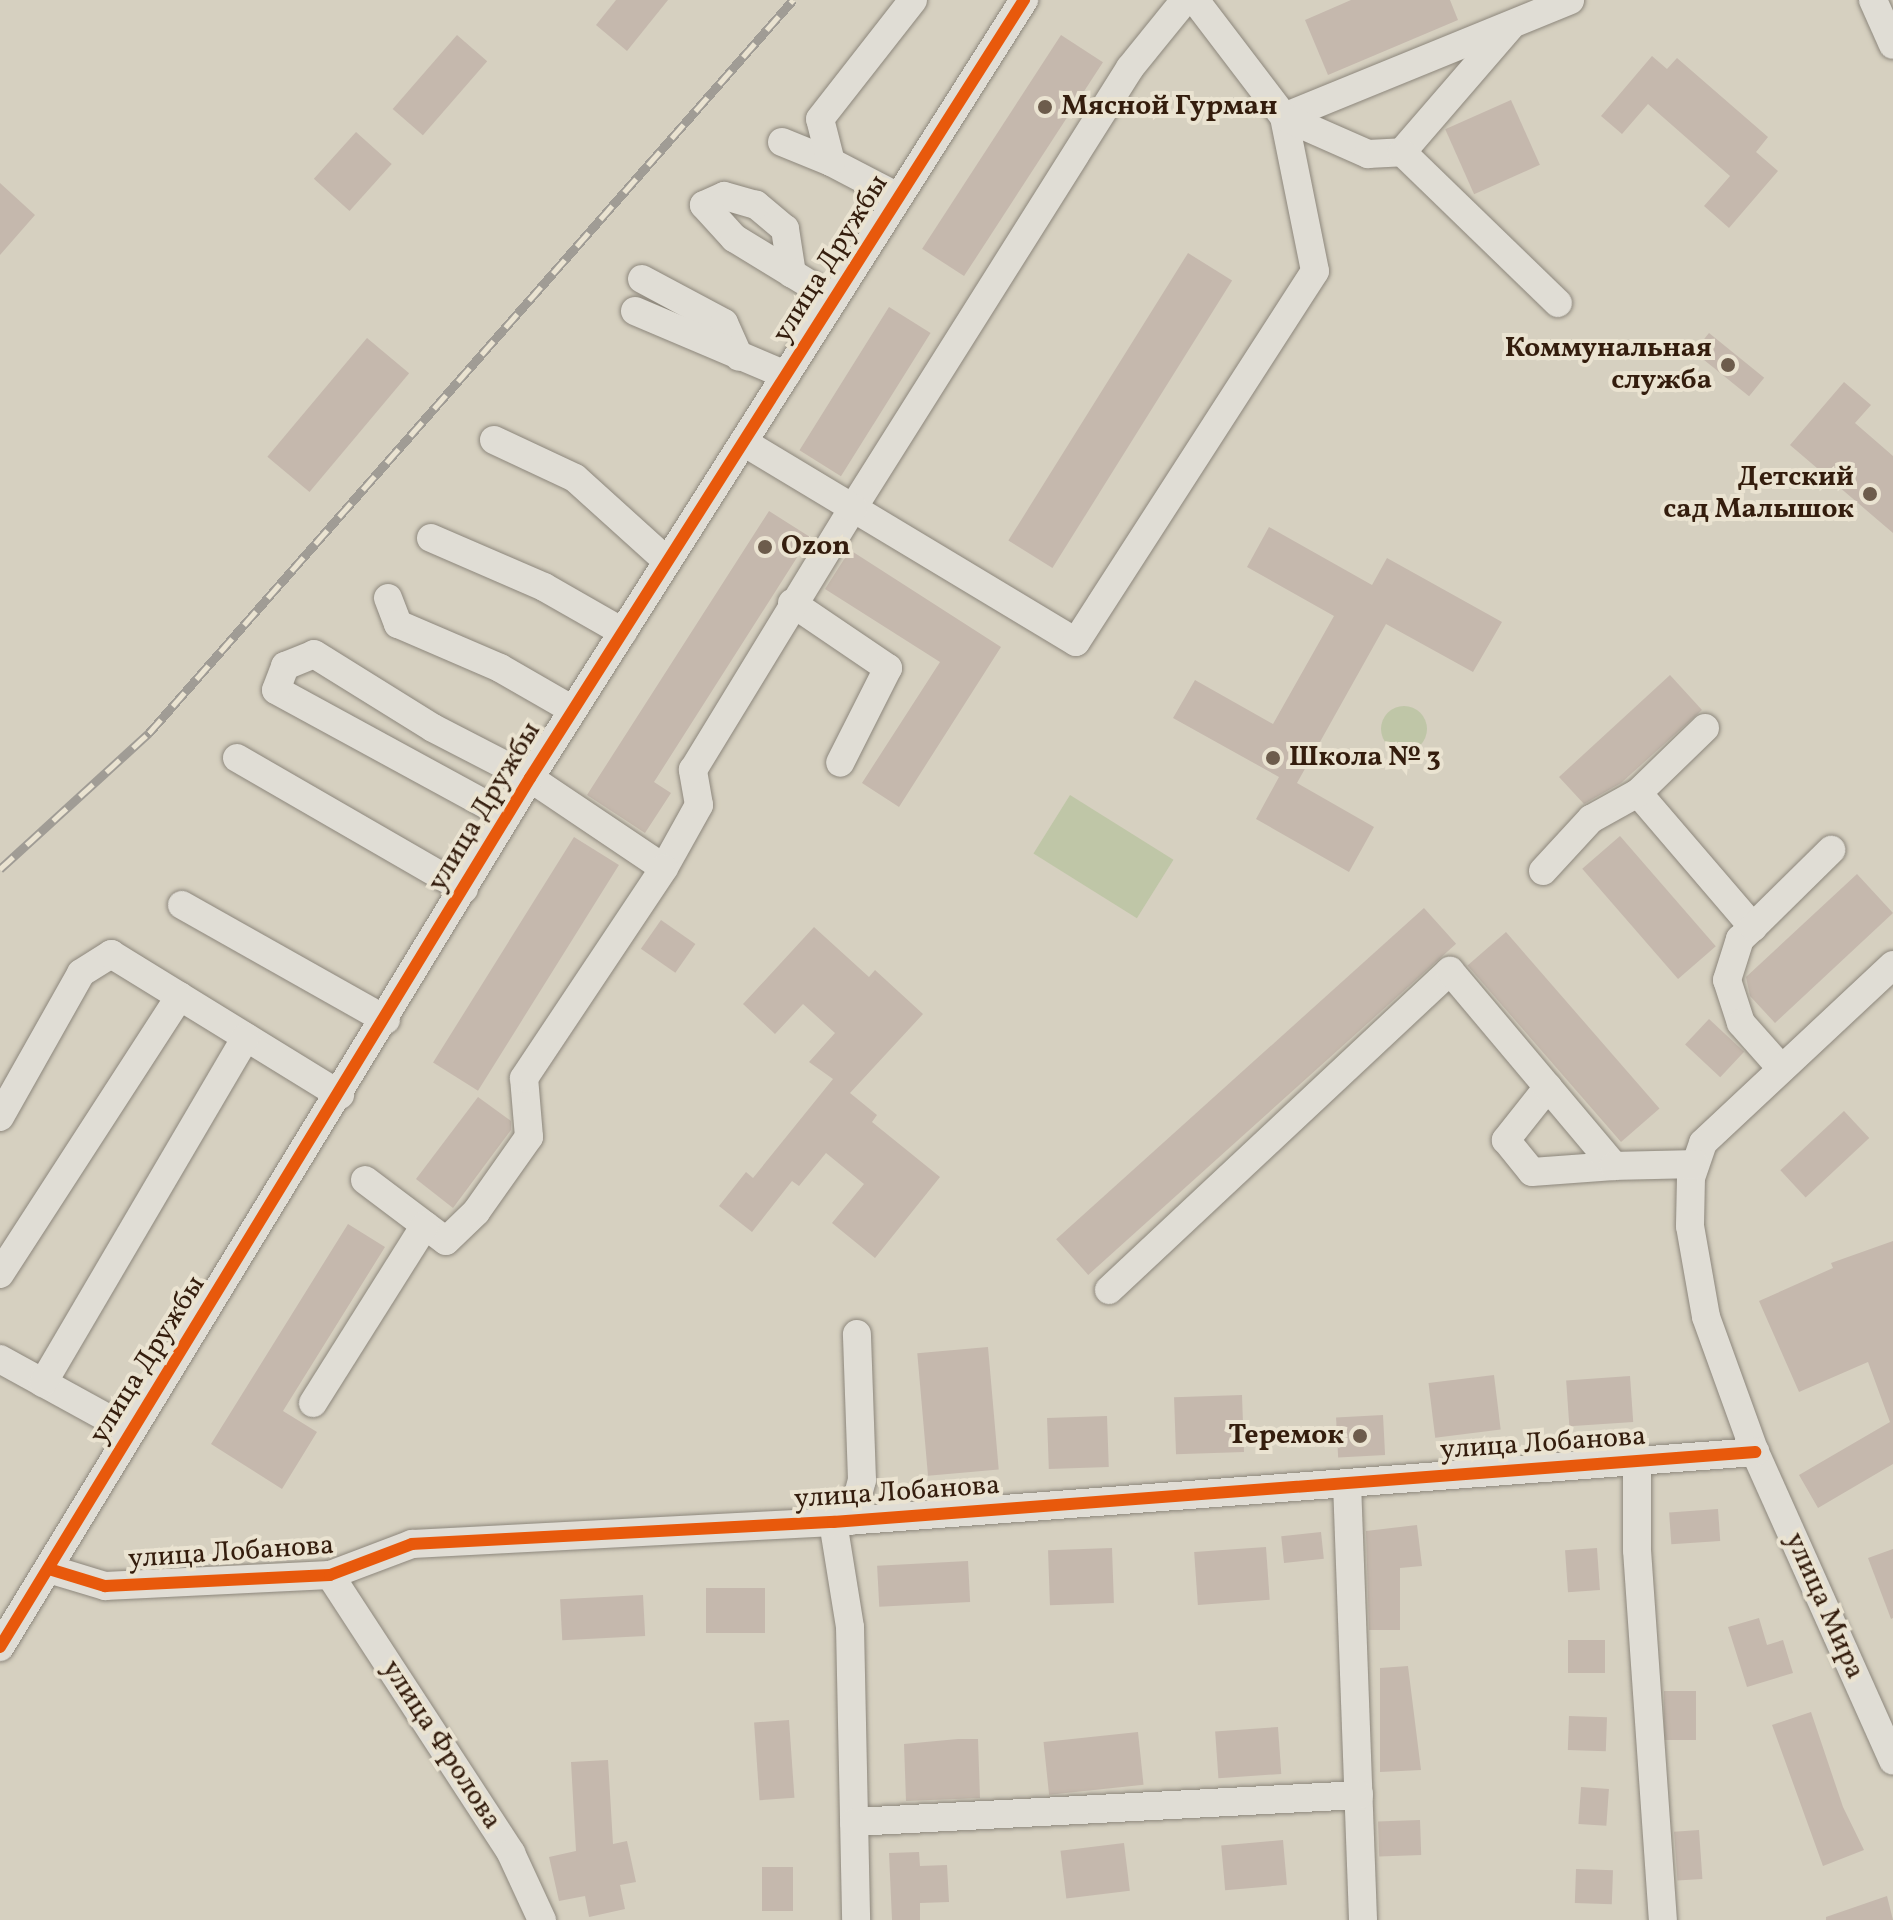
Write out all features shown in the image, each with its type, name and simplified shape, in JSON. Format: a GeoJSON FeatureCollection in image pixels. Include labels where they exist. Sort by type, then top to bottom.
{"type":"FeatureCollection","features":[{"type":"Feature","properties":{"kind":"street"},"geometry":{"type":"LineString","coordinates":[[831,162],[820,119],[913,0]]}},
{"type":"Feature","properties":{"kind":"street","name":"улица Дружбы"},"geometry":{"type":"LineString","coordinates":[[0,1647],[386,1020],[530,778],[1024,0]]}},
{"type":"Feature","properties":{"kind":"street"},"geometry":{"type":"LineString","coordinates":[[365,1180],[446,1241],[476,1212],[529,1137],[524,1078],[664,868],[699,805],[693,770],[792,603],[1130,68],[1185,0]]}},
{"type":"Feature","properties":{"kind":"street"},"geometry":{"type":"LineString","coordinates":[[743,442],[1076,642],[1315,271],[1284,117],[1195,0]]}},
{"type":"Feature","properties":{"kind":"street"},"geometry":{"type":"LineString","coordinates":[[1284,117],[1570,0]]}},
{"type":"Feature","properties":{"kind":"street"},"geometry":{"type":"LineString","coordinates":[[1873,0],[1893,45]]}},
{"type":"Feature","properties":{"kind":"street"},"geometry":{"type":"LineString","coordinates":[[1284,117],[1368,154],[1402,152],[1515,22]]}},
{"type":"Feature","properties":{"kind":"street"},"geometry":{"type":"LineString","coordinates":[[782,142],[831,162],[898,197]]}},
{"type":"Feature","properties":{"kind":"street"},"geometry":{"type":"LineString","coordinates":[[1402,152],[1558,303]]}},
{"type":"Feature","properties":{"kind":"street"},"geometry":{"type":"LineString","coordinates":[[792,274],[834,299]]}},
{"type":"Feature","properties":{"kind":"street"},"geometry":{"type":"LineString","coordinates":[[642,279],[724,323],[739,357]]}},
{"type":"Feature","properties":{"kind":"street"},"geometry":{"type":"LineString","coordinates":[[635,311],[786,375]]}},
{"type":"Feature","properties":{"kind":"street"},"geometry":{"type":"LineString","coordinates":[[494,440],[575,478],[667,561]]}},
{"type":"Feature","properties":{"kind":"street"},"geometry":{"type":"LineString","coordinates":[[431,538],[544,587],[623,632]]}},
{"type":"Feature","properties":{"kind":"street"},"geometry":{"type":"LineString","coordinates":[[388,598],[398,624],[500,668],[573,710]]}},
{"type":"Feature","properties":{"kind":"street"},"geometry":{"type":"LineString","coordinates":[[792,603],[888,668],[840,763]]}},
{"type":"Feature","properties":{"kind":"street"},"geometry":{"type":"LineString","coordinates":[[507,816],[276,690],[285,666],[314,654],[433,728],[530,778],[664,868]]}},
{"type":"Feature","properties":{"kind":"street"},"geometry":{"type":"LineString","coordinates":[[1543,871],[1591,819],[1638,793],[1705,728]]}},
{"type":"Feature","properties":{"kind":"street"},"geometry":{"type":"LineString","coordinates":[[237,758],[464,889]]}},
{"type":"Feature","properties":{"kind":"street"},"geometry":{"type":"LineString","coordinates":[[1638,793],[1753,927]]}},
{"type":"Feature","properties":{"kind":"street"},"geometry":{"type":"LineString","coordinates":[[1780,1067],[1741,1023],[1727,980],[1740,939],[1831,850]]}},
{"type":"Feature","properties":{"kind":"street"},"geometry":{"type":"LineString","coordinates":[[182,905],[386,1020]]}},
{"type":"Feature","properties":{"kind":"street"},"geometry":{"type":"LineString","coordinates":[[0,1117],[81,973],[111,954],[340,1095]]}},
{"type":"Feature","properties":{"kind":"street"},"geometry":{"type":"LineString","coordinates":[[1548,1087],[1506,1140],[1532,1172],[1695,1164],[1718,1125],[1893,965]]}},
{"type":"Feature","properties":{"kind":"street"},"geometry":{"type":"LineString","coordinates":[[1109,1290],[1450,971],[1614,1166]]}},
{"type":"Feature","properties":{"kind":"street"},"geometry":{"type":"LineString","coordinates":[[0,1274],[180,996]]}},
{"type":"Feature","properties":{"kind":"street"},"geometry":{"type":"LineString","coordinates":[[43,1383],[246,1037]]}},
{"type":"Feature","properties":{"kind":"street","name":"улица Мира"},"geometry":{"type":"LineString","coordinates":[[1695,1164],[1690,1226],[1706,1317],[1755,1452],[1893,1760]]}},
{"type":"Feature","properties":{"kind":"street"},"geometry":{"type":"LineString","coordinates":[[313,1403],[425,1225]]}},
{"type":"Feature","properties":{"kind":"street"},"geometry":{"type":"LineString","coordinates":[[856,1920],[850,1627],[842,1522],[862,1480],[857,1334]]}},
{"type":"Feature","properties":{"kind":"street"},"geometry":{"type":"LineString","coordinates":[[0,1359],[131,1431]]}},
{"type":"Feature","properties":{"kind":"street","name":"улица Лобанова"},"geometry":{"type":"LineString","coordinates":[[49,1569],[105,1586],[330,1575],[412,1544],[842,1522],[1755,1452]]}},
{"type":"Feature","properties":{"kind":"street"},"geometry":{"type":"LineString","coordinates":[[1637,1461],[1637,1550],[1663,1920]]}},
{"type":"Feature","properties":{"kind":"street"},"geometry":{"type":"LineString","coordinates":[[1347,1483],[1363,1920]]}},
{"type":"Feature","properties":{"kind":"street","name":"улица Фролова"},"geometry":{"type":"LineString","coordinates":[[330,1575],[511,1853],[542,1920]]}},
{"type":"Feature","properties":{"kind":"street"},"geometry":{"type":"LineString","coordinates":[[854,1822],[1359,1795]]}},
{"type":"Feature","properties":{"kind":"green space"},"geometry":{"type":"Polygon","coordinates":[[[1404,706],[1420,713],[1427,729],[1420,745],[1404,752],[1388,745],[1381,729],[1388,713],[1404,706]]]}},
{"type":"Feature","properties":{"kind":"green space"},"geometry":{"type":"Polygon","coordinates":[[[1070,795],[1173,860],[1137,918],[1033,854],[1070,795]]]}},
{"type":"Feature","properties":{"kind":"building"},"geometry":{"type":"Polygon","coordinates":[[[616,0],[668,0],[627,51],[596,25],[616,0]]]}},
{"type":"Feature","properties":{"kind":"building"},"geometry":{"type":"Polygon","coordinates":[[[1351,0],[1450,0],[1458,20],[1328,75],[1305,20],[1351,0]]]}},
{"type":"Feature","properties":{"kind":"building"},"geometry":{"type":"Polygon","coordinates":[[[457,35],[487,61],[423,135],[393,109],[457,35]]]}},
{"type":"Feature","properties":{"kind":"building"},"geometry":{"type":"Polygon","coordinates":[[[1061,35],[1103,62],[964,276],[922,249],[1061,35]]]}},
{"type":"Feature","properties":{"kind":"building"},"geometry":{"type":"Polygon","coordinates":[[[1652,56],[1667,69],[1677,58],[1768,137],[1756,152],[1778,171],[1729,228],[1704,206],[1730,176],[1648,104],[1622,134],[1601,116],[1652,56]]]}},
{"type":"Feature","properties":{"kind":"building"},"geometry":{"type":"Polygon","coordinates":[[[1511,100],[1540,165],[1474,194],[1445,129],[1511,100]]]}},
{"type":"Feature","properties":{"kind":"building"},"geometry":{"type":"Polygon","coordinates":[[[356,132],[392,164],[350,211],[314,179],[356,132]]]}},
{"type":"Feature","properties":{"kind":"building"},"geometry":{"type":"Polygon","coordinates":[[[0,183],[35,215],[0,255],[0,183]]]}},
{"type":"Feature","properties":{"kind":"building"},"geometry":{"type":"Polygon","coordinates":[[[1188,253],[1232,281],[1052,568],[1008,540],[1188,253]]]}},
{"type":"Feature","properties":{"kind":"building"},"geometry":{"type":"Polygon","coordinates":[[[889,307],[931,333],[841,476],[799,450],[889,307]]]}},
{"type":"Feature","properties":{"kind":"building","name":"Коммунальная служба"},"geometry":{"type":"Polygon","coordinates":[[[1709,333],[1764,378],[1749,396],[1694,352],[1709,333]]]}},
{"type":"Feature","properties":{"kind":"building"},"geometry":{"type":"Polygon","coordinates":[[[367,338],[409,373],[310,492],[267,457],[367,338]]]}},
{"type":"Feature","properties":{"kind":"building","name":"Детский сад Малышок"},"geometry":{"type":"Polygon","coordinates":[[[1844,382],[1871,405],[1855,423],[1893,456],[1893,533],[1790,445],[1844,382]]]}},
{"type":"Feature","properties":{"kind":"building"},"geometry":{"type":"Polygon","coordinates":[[[769,511],[810,537],[654,782],[671,793],[645,833],[587,795],[769,511]]]}},
{"type":"Feature","properties":{"kind":"building"},"geometry":{"type":"Polygon","coordinates":[[[1269,527],[1372,585],[1387,558],[1502,622],[1473,672],[1386,624],[1297,783],[1374,827],[1349,872],[1256,819],[1279,777],[1173,718],[1195,680],[1273,724],[1334,616],[1247,567],[1269,527]]]}},
{"type":"Feature","properties":{"kind":"building"},"geometry":{"type":"Polygon","coordinates":[[[850,550],[1001,647],[899,807],[862,783],[940,662],[825,589],[850,550]]]}},
{"type":"Feature","properties":{"kind":"building"},"geometry":{"type":"Polygon","coordinates":[[[1670,675],[1702,710],[1621,783],[1584,804],[1559,777],[1670,675]]]}},
{"type":"Feature","properties":{"kind":"building"},"geometry":{"type":"Polygon","coordinates":[[[1620,836],[1716,946],[1678,979],[1582,869],[1620,836]]]}},
{"type":"Feature","properties":{"kind":"building"},"geometry":{"type":"Polygon","coordinates":[[[574,837],[619,865],[478,1091],[433,1063],[574,837]]]}},
{"type":"Feature","properties":{"kind":"building"},"geometry":{"type":"Polygon","coordinates":[[[1857,874],[1893,913],[1775,1023],[1750,996],[1746,977],[1857,874]]]}},
{"type":"Feature","properties":{"kind":"building"},"geometry":{"type":"Polygon","coordinates":[[[1424,908],[1456,944],[1088,1275],[1056,1239],[1424,908]]]}},
{"type":"Feature","properties":{"kind":"building"},"geometry":{"type":"Polygon","coordinates":[[[661,920],[695,944],[675,973],[641,949],[661,920]]]}},
{"type":"Feature","properties":{"kind":"building"},"geometry":{"type":"Polygon","coordinates":[[[814,927],[869,977],[875,970],[923,1014],[850,1093],[877,1115],[872,1122],[940,1177],[875,1258],[832,1223],[864,1184],[826,1153],[799,1186],[792,1181],[752,1232],[719,1206],[746,1172],[753,1178],[833,1079],[809,1062],[835,1033],[803,1004],[775,1034],[743,1004],[814,927]]]}},
{"type":"Feature","properties":{"kind":"building"},"geometry":{"type":"Polygon","coordinates":[[[1506,932],[1660,1109],[1621,1142],[1468,965],[1506,932]]]}},
{"type":"Feature","properties":{"kind":"building"},"geometry":{"type":"Polygon","coordinates":[[[1709,1019],[1744,1052],[1720,1077],[1685,1045],[1709,1019]]]}},
{"type":"Feature","properties":{"kind":"building"},"geometry":{"type":"Polygon","coordinates":[[[478,1097],[511,1121],[511,1130],[453,1208],[416,1179],[478,1097]]]}},
{"type":"Feature","properties":{"kind":"building"},"geometry":{"type":"Polygon","coordinates":[[[1844,1111],[1869,1138],[1806,1197],[1780,1170],[1844,1111]]]}},
{"type":"Feature","properties":{"kind":"building"},"geometry":{"type":"Polygon","coordinates":[[[348,1224],[385,1247],[283,1411],[317,1432],[282,1489],[211,1444],[348,1224]]]}},
{"type":"Feature","properties":{"kind":"building"},"geometry":{"type":"Polygon","coordinates":[[[1893,1241],[1893,1464],[1818,1508],[1799,1475],[1890,1422],[1868,1362],[1799,1392],[1759,1301],[1833,1268],[1831,1263],[1893,1241]]]}},
{"type":"Feature","properties":{"kind":"building"},"geometry":{"type":"Polygon","coordinates":[[[988,1347],[999,1470],[928,1476],[917,1353],[988,1347]]]}},
{"type":"Feature","properties":{"kind":"building"},"geometry":{"type":"Polygon","coordinates":[[[1494,1375],[1501,1430],[1435,1438],[1428,1383],[1494,1375]]]}},
{"type":"Feature","properties":{"kind":"building"},"geometry":{"type":"Polygon","coordinates":[[[1630,1376],[1633,1422],[1569,1426],[1566,1380],[1630,1376]]]}},
{"type":"Feature","properties":{"kind":"building"},"geometry":{"type":"Polygon","coordinates":[[[1242,1395],[1244,1452],[1176,1454],[1174,1397],[1242,1395]]]}},
{"type":"Feature","properties":{"kind":"building","name":"Теремок"},"geometry":{"type":"Polygon","coordinates":[[[1383,1415],[1385,1455],[1338,1457],[1336,1417],[1383,1415]]]}},
{"type":"Feature","properties":{"kind":"building"},"geometry":{"type":"Polygon","coordinates":[[[1107,1416],[1109,1467],[1049,1469],[1047,1418],[1107,1416]]]}},
{"type":"Feature","properties":{"kind":"building"},"geometry":{"type":"Polygon","coordinates":[[[1718,1509],[1720,1541],[1671,1544],[1669,1512],[1718,1509]]]}},
{"type":"Feature","properties":{"kind":"building"},"geometry":{"type":"Polygon","coordinates":[[[1417,1525],[1422,1566],[1400,1568],[1400,1630],[1369,1630],[1366,1531],[1417,1525]]]}},
{"type":"Feature","properties":{"kind":"building"},"geometry":{"type":"Polygon","coordinates":[[[1321,1532],[1324,1559],[1284,1563],[1281,1536],[1321,1532]]]}},
{"type":"Feature","properties":{"kind":"building"},"geometry":{"type":"Polygon","coordinates":[[[1266,1547],[1270,1600],[1198,1605],[1194,1552],[1266,1547]]]}},
{"type":"Feature","properties":{"kind":"building"},"geometry":{"type":"Polygon","coordinates":[[[1112,1548],[1114,1603],[1050,1605],[1048,1550],[1112,1548]]]}},
{"type":"Feature","properties":{"kind":"building"},"geometry":{"type":"Polygon","coordinates":[[[1597,1548],[1600,1590],[1568,1592],[1565,1550],[1597,1548]]]}},
{"type":"Feature","properties":{"kind":"building"},"geometry":{"type":"Polygon","coordinates":[[[1893,1549],[1893,1618],[1891,1619],[1868,1558],[1893,1549]]]}},
{"type":"Feature","properties":{"kind":"building"},"geometry":{"type":"Polygon","coordinates":[[[968,1561],[970,1602],[879,1607],[877,1566],[968,1561]]]}},
{"type":"Feature","properties":{"kind":"building"},"geometry":{"type":"Polygon","coordinates":[[[706,1588],[765,1588],[765,1633],[706,1633],[706,1588]]]}},
{"type":"Feature","properties":{"kind":"building"},"geometry":{"type":"Polygon","coordinates":[[[643,1595],[645,1636],[562,1640],[560,1599],[643,1595]]]}},
{"type":"Feature","properties":{"kind":"building"},"geometry":{"type":"Polygon","coordinates":[[[1759,1618],[1767,1645],[1783,1640],[1793,1673],[1747,1687],[1728,1627],[1759,1618]]]}},
{"type":"Feature","properties":{"kind":"building"},"geometry":{"type":"Polygon","coordinates":[[[1568,1640],[1605,1640],[1605,1673],[1568,1673],[1568,1640]]]}},
{"type":"Feature","properties":{"kind":"building"},"geometry":{"type":"Polygon","coordinates":[[[1408,1666],[1421,1770],[1380,1772],[1380,1668],[1408,1666]]]}},
{"type":"Feature","properties":{"kind":"building"},"geometry":{"type":"Polygon","coordinates":[[[1664,1691],[1696,1691],[1696,1740],[1664,1740],[1664,1691]]]}},
{"type":"Feature","properties":{"kind":"building"},"geometry":{"type":"Polygon","coordinates":[[[1811,1712],[1843,1807],[1864,1850],[1823,1866],[1772,1725],[1811,1712]]]}},
{"type":"Feature","properties":{"kind":"building"},"geometry":{"type":"Polygon","coordinates":[[[1569,1716],[1607,1717],[1606,1751],[1568,1750],[1569,1716]]]}},
{"type":"Feature","properties":{"kind":"building"},"geometry":{"type":"Polygon","coordinates":[[[789,1720],[794,1798],[760,1800],[754,1722],[789,1720]]]}},
{"type":"Feature","properties":{"kind":"building"},"geometry":{"type":"Polygon","coordinates":[[[1278,1727],[1281,1774],[1218,1778],[1215,1731],[1278,1727]]]}},
{"type":"Feature","properties":{"kind":"building"},"geometry":{"type":"Polygon","coordinates":[[[1138,1732],[1144,1785],[1049,1795],[1044,1742],[1138,1732]]]}},
{"type":"Feature","properties":{"kind":"building"},"geometry":{"type":"Polygon","coordinates":[[[978,1739],[980,1798],[906,1801],[904,1744],[978,1739]]]}},
{"type":"Feature","properties":{"kind":"building"},"geometry":{"type":"Polygon","coordinates":[[[608,1760],[613,1844],[627,1841],[636,1882],[620,1885],[625,1909],[589,1917],[585,1896],[559,1901],[549,1857],[576,1851],[571,1762],[608,1760]]]}},
{"type":"Feature","properties":{"kind":"building"},"geometry":{"type":"Polygon","coordinates":[[[1581,1787],[1609,1789],[1606,1826],[1578,1824],[1581,1787]]]}},
{"type":"Feature","properties":{"kind":"building"},"geometry":{"type":"Polygon","coordinates":[[[1420,1820],[1421,1855],[1379,1856],[1378,1821],[1420,1820]]]}},
{"type":"Feature","properties":{"kind":"building"},"geometry":{"type":"Polygon","coordinates":[[[1699,1830],[1702,1879],[1677,1881],[1674,1832],[1699,1830]]]}},
{"type":"Feature","properties":{"kind":"building"},"geometry":{"type":"Polygon","coordinates":[[[1283,1840],[1287,1885],[1225,1890],[1221,1845],[1283,1840]]]}},
{"type":"Feature","properties":{"kind":"building"},"geometry":{"type":"Polygon","coordinates":[[[1124,1843],[1130,1891],[1066,1898],[1060,1851],[1124,1843]]]}},
{"type":"Feature","properties":{"kind":"building"},"geometry":{"type":"Polygon","coordinates":[[[919,1852],[920,1866],[947,1865],[949,1902],[920,1903],[920,1920],[892,1920],[889,1853],[919,1852]]]}},
{"type":"Feature","properties":{"kind":"building"},"geometry":{"type":"Polygon","coordinates":[[[762,1867],[793,1867],[793,1911],[762,1911],[762,1867]]]}},
{"type":"Feature","properties":{"kind":"building"},"geometry":{"type":"Polygon","coordinates":[[[1576,1869],[1613,1870],[1612,1904],[1575,1903],[1576,1869]]]}},
{"type":"Feature","properties":{"kind":"building"},"geometry":{"type":"Polygon","coordinates":[[[1887,1896],[1893,1920],[1826,1920],[1826,1917],[1887,1896]]]}},
{"type":"Feature","properties":{"kind":"railway"},"geometry":{"type":"LineString","coordinates":[[0,869],[149,733],[793,0]]}},
{"type":"Feature","properties":{"kind":"cycle path"},"geometry":{"type":"LineString","coordinates":[[0,1647],[530,778],[1024,0]]}},
{"type":"Feature","properties":{"kind":"cycle path"},"geometry":{"type":"LineString","coordinates":[[49,1569],[105,1586],[330,1575],[412,1544],[833,1522],[1755,1452]]}},
{"type":"Feature","properties":{"kind":"place","name":"Мясной Гурман"},"geometry":{"type":"Point","coordinates":[1045,107]}},
{"type":"Feature","properties":{"kind":"place","name":"Коммунальная служба"},"geometry":{"type":"Point","coordinates":[1728,365]}},
{"type":"Feature","properties":{"kind":"place","name":"Детский сад Малышок"},"geometry":{"type":"Point","coordinates":[1870,494]}},
{"type":"Feature","properties":{"kind":"place","name":"Ozon"},"geometry":{"type":"Point","coordinates":[765,547]}},
{"type":"Feature","properties":{"kind":"place","name":"Школа № 3"},"geometry":{"type":"Point","coordinates":[1273,758]}},
{"type":"Feature","properties":{"kind":"place","name":"Теремок"},"geometry":{"type":"Point","coordinates":[1360,1436]}}]}
